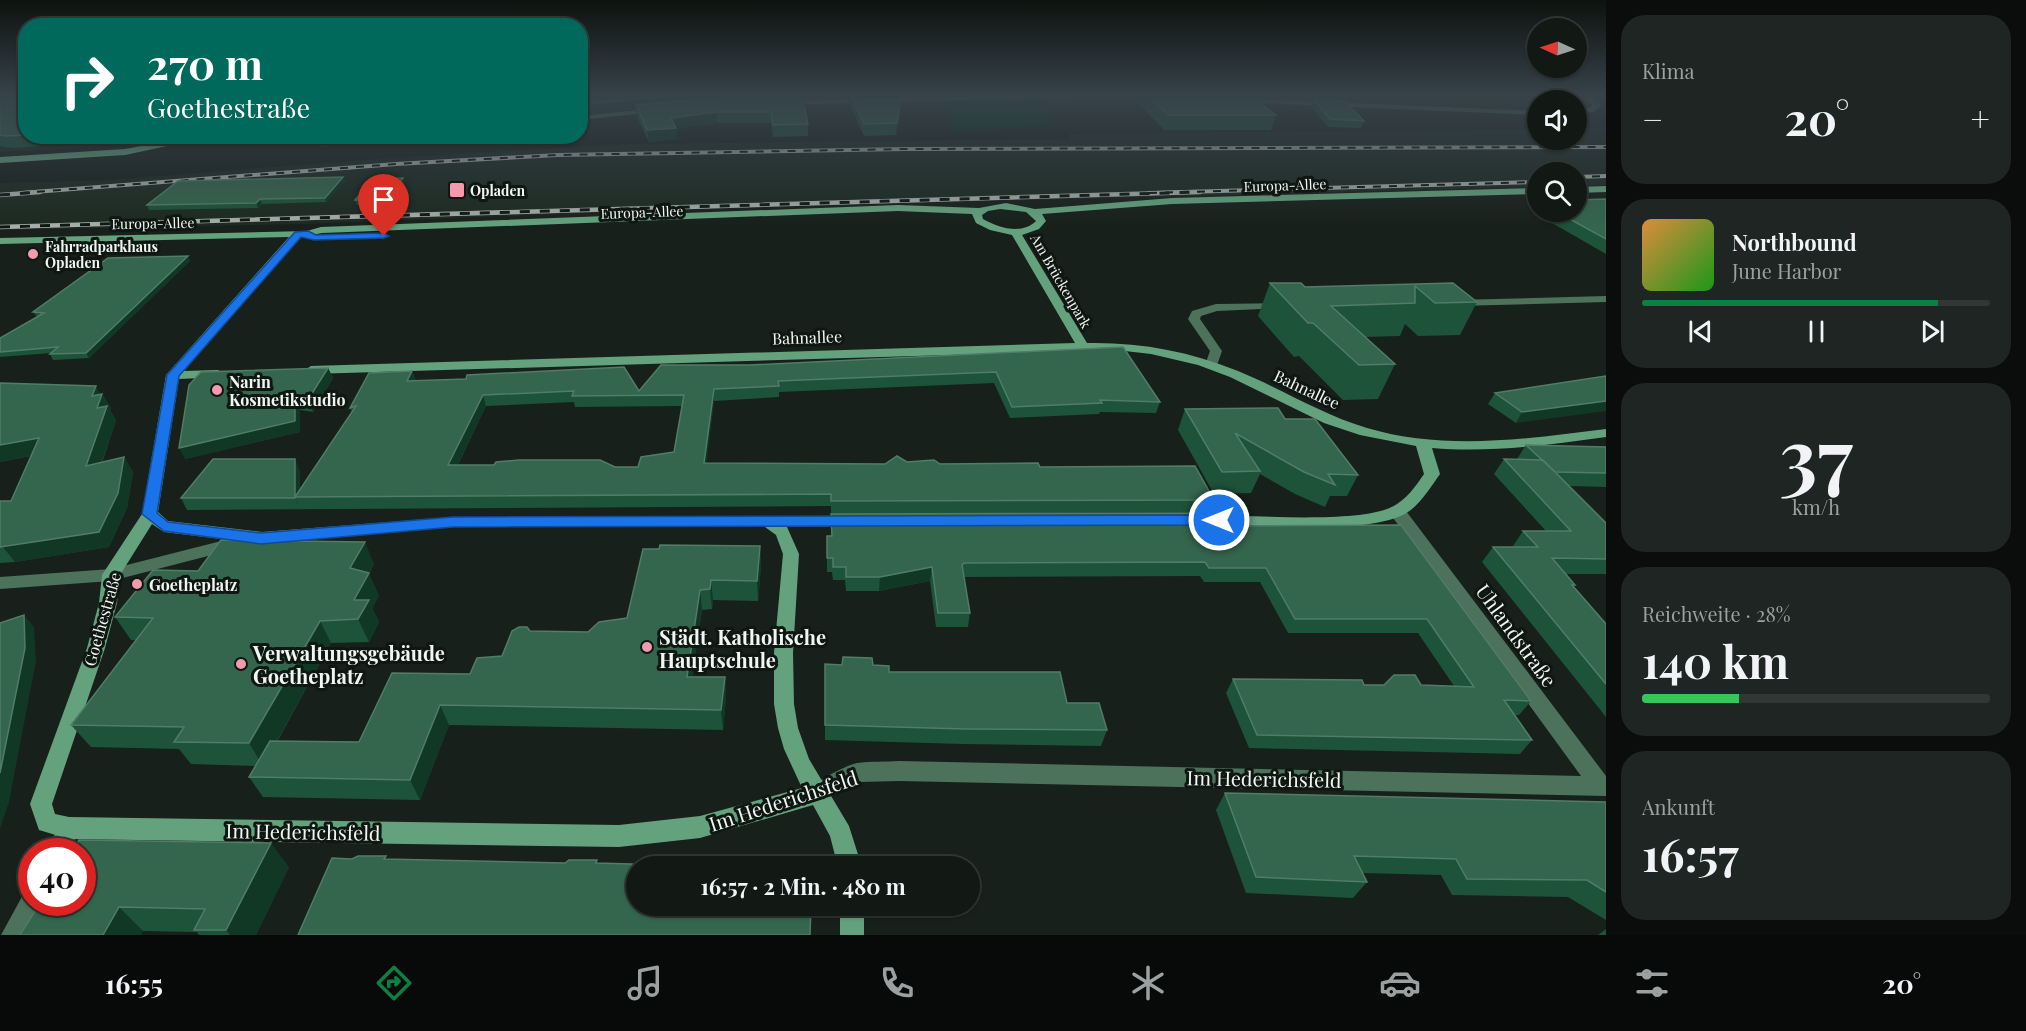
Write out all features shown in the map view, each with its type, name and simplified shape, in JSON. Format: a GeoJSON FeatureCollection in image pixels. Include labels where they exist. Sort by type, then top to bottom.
{"type":"FeatureCollection","features":[{"type":"Feature","properties":{"kind":"street"},"geometry":{"type":"LineString","coordinates":[[0,160],[125,152],[168,144]]}},
{"type":"Feature","properties":{"kind":"street"},"geometry":{"type":"LineString","coordinates":[[1587,190],[1606,189]]}},
{"type":"Feature","properties":{"kind":"street","name":"Europa-Allee"},"geometry":{"type":"LineString","coordinates":[[1037,217],[1172,201],[1527,191]]}},
{"type":"Feature","properties":{"kind":"street"},"geometry":{"type":"LineString","coordinates":[[1587,198],[1606,197]]}},
{"type":"Feature","properties":{"kind":"street","name":"Europa-Allee"},"geometry":{"type":"LineString","coordinates":[[1037,217],[1185,208],[1527,199]]}},
{"type":"Feature","properties":{"kind":"street"},"geometry":{"type":"LineString","coordinates":[[1008,206],[1037,217],[1033,228],[1015,231],[995,229],[980,216],[992,207],[1008,206]]}},
{"type":"Feature","properties":{"kind":"street","name":"Europa-Allee"},"geometry":{"type":"LineString","coordinates":[[0,241],[303,234],[314,238],[903,216],[980,216]]}},
{"type":"Feature","properties":{"kind":"street","name":"Am Brückenpark"},"geometry":{"type":"LineString","coordinates":[[1015,231],[1082,345]]}},
{"type":"Feature","properties":{"kind":"street"},"geometry":{"type":"LineString","coordinates":[[173,375],[303,234]]}},
{"type":"Feature","properties":{"kind":"street"},"geometry":{"type":"LineString","coordinates":[[1448,303],[1606,299]]}},
{"type":"Feature","properties":{"kind":"street"},"geometry":{"type":"LineString","coordinates":[[1211,365],[1216,351],[1194,319],[1196,314],[1216,308],[1296,306]]}},
{"type":"Feature","properties":{"kind":"street","name":"Bahnallee"},"geometry":{"type":"LineString","coordinates":[[292,371],[1082,345],[1149,349],[1211,365],[1327,419],[1374,435],[1423,444],[1468,447],[1506,446],[1606,433]]}},
{"type":"Feature","properties":{"kind":"street"},"geometry":{"type":"LineString","coordinates":[[173,375],[233,373]]}},
{"type":"Feature","properties":{"kind":"street","name":"Goethestraße"},"geometry":{"type":"LineString","coordinates":[[69,828],[47,823],[41,804],[96,648],[108,603],[111,575],[150,514],[173,375]]}},
{"type":"Feature","properties":{"kind":"street"},"geometry":{"type":"LineString","coordinates":[[1196,520],[1362,519],[1397,511],[1418,493],[1432,474],[1423,444]]}},
{"type":"Feature","properties":{"kind":"street","name":"Uhlandstraße"},"geometry":{"type":"LineString","coordinates":[[1397,511],[1604,786]]}},
{"type":"Feature","properties":{"kind":"street"},"geometry":{"type":"LineString","coordinates":[[150,514],[164,526],[261,538]]}},
{"type":"Feature","properties":{"kind":"street"},"geometry":{"type":"LineString","coordinates":[[768,521],[783,532],[791,554],[783,696],[793,747],[816,794],[836,819],[846,843],[848,856]]}},
{"type":"Feature","properties":{"kind":"street"},"geometry":{"type":"LineString","coordinates":[[0,584],[111,575],[261,538],[453,522],[863,521]]}},
{"type":"Feature","properties":{"kind":"street","name":"Im Hederichsfeld"},"geometry":{"type":"LineString","coordinates":[[69,828],[619,836],[700,827],[816,794],[856,773],[899,771],[1604,786]]}},
{"type":"Feature","properties":{"kind":"street"},"geometry":{"type":"LineString","coordinates":[[64,838],[69,828]]}},
{"type":"Feature","properties":{"kind":"street"},"geometry":{"type":"LineString","coordinates":[[13,935],[24,916]]}},
{"type":"Feature","properties":{"kind":"street"},"geometry":{"type":"LineString","coordinates":[[852,916],[852,935]]}},
{"type":"Feature","properties":{"kind":"shaded area"},"geometry":{"type":"Polygon","coordinates":[[[0,139],[18,139],[18,144],[110,144],[96,147],[0,152],[0,139]]]}},
{"type":"Feature","properties":{"kind":"shaded area"},"geometry":{"type":"Polygon","coordinates":[[[1070,139],[1527,139],[1527,150],[1587,150],[1587,139],[1606,139],[1606,185],[1587,186],[1587,162],[1527,162],[1527,187],[706,208],[305,224],[0,230],[0,183],[109,180],[388,158],[630,144],[1070,139]]]}},
{"type":"Feature","properties":{"kind":"building"},"geometry":{"type":"Polygon","coordinates":[[[343,177],[325,198],[260,199],[256,203],[147,205],[178,181],[343,177]]]}},
{"type":"Feature","properties":{"kind":"building"},"geometry":{"type":"Polygon","coordinates":[[[403,178],[386,200],[355,200],[373,179],[403,178]]]}},
{"type":"Feature","properties":{"kind":"building"},"geometry":{"type":"Polygon","coordinates":[[[1606,199],[1606,239],[1575,222],[1587,222],[1587,200],[1606,199]]]}},
{"type":"Feature","properties":{"kind":"building"},"geometry":{"type":"Polygon","coordinates":[[[188,256],[86,353],[50,354],[58,347],[0,352],[0,338],[44,313],[33,312],[108,258],[188,256]]]}},
{"type":"Feature","properties":{"kind":"building"},"geometry":{"type":"Polygon","coordinates":[[[1270,283],[1301,283],[1305,287],[1453,283],[1477,302],[1435,303],[1415,286],[1415,303],[1331,306],[1395,364],[1359,365],[1313,323],[1308,323],[1270,283]]]}},
{"type":"Feature","properties":{"kind":"building"},"geometry":{"type":"Polygon","coordinates":[[[1123,347],[1160,402],[1100,400],[1102,403],[1012,407],[996,372],[778,381],[779,386],[714,389],[704,463],[885,464],[897,456],[907,462],[934,460],[940,464],[1038,463],[1040,467],[1195,466],[1214,500],[831,501],[831,494],[295,497],[356,406],[350,408],[369,373],[412,371],[407,381],[466,379],[467,375],[624,367],[639,391],[661,365],[750,365],[1123,347]],[[574,391],[483,395],[448,465],[494,465],[496,462],[519,460],[600,460],[615,467],[638,467],[641,457],[674,452],[684,395],[572,396],[574,391]]]}},
{"type":"Feature","properties":{"kind":"building"},"geometry":{"type":"Polygon","coordinates":[[[328,368],[308,400],[295,398],[295,421],[179,448],[189,385],[201,372],[328,368]]]}},
{"type":"Feature","properties":{"kind":"building"},"geometry":{"type":"Polygon","coordinates":[[[1606,376],[1606,401],[1522,412],[1495,393],[1606,376]]]}},
{"type":"Feature","properties":{"kind":"building"},"geometry":{"type":"Polygon","coordinates":[[[0,383],[96,386],[92,396],[102,394],[97,408],[107,406],[86,466],[124,457],[118,493],[99,532],[0,547],[0,501],[11,501],[39,438],[0,445],[0,383]]]}},
{"type":"Feature","properties":{"kind":"building"},"geometry":{"type":"Polygon","coordinates":[[[1278,408],[1285,419],[1315,419],[1358,475],[1328,474],[1335,485],[1304,472],[1235,433],[1260,471],[1222,472],[1185,409],[1278,408]]]}},
{"type":"Feature","properties":{"kind":"building"},"geometry":{"type":"Polygon","coordinates":[[[1526,445],[1606,447],[1606,473],[1555,472],[1526,445]]]}},
{"type":"Feature","properties":{"kind":"building"},"geometry":{"type":"Polygon","coordinates":[[[213,459],[295,459],[295,498],[181,498],[213,459]]]}},
{"type":"Feature","properties":{"kind":"building"},"geometry":{"type":"Polygon","coordinates":[[[1504,459],[1543,460],[1606,523],[1606,559],[1552,558],[1606,624],[1606,684],[1493,547],[1538,547],[1523,531],[1571,531],[1504,459]]]}},
{"type":"Feature","properties":{"kind":"building"},"geometry":{"type":"Polygon","coordinates":[[[1222,513],[1229,526],[1401,525],[1531,701],[1504,700],[1532,740],[1257,735],[1233,679],[1362,680],[1364,685],[1384,685],[1394,675],[1415,675],[1421,685],[1474,687],[1427,619],[1295,619],[1266,568],[1209,568],[1205,562],[964,563],[962,565],[970,613],[938,613],[932,567],[880,577],[846,577],[846,567],[833,567],[833,558],[827,558],[827,536],[832,536],[831,514],[1222,513]]]}},
{"type":"Feature","properties":{"kind":"building","name":"Verwaltungsgebäude Goetheplatz"},"geometry":{"type":"Polygon","coordinates":[[[221,540],[365,542],[350,568],[369,573],[354,600],[369,600],[358,619],[320,621],[249,743],[174,742],[184,727],[71,725],[153,618],[115,617],[153,570],[198,571],[221,540]]]}},
{"type":"Feature","properties":{"kind":"building"},"geometry":{"type":"Polygon","coordinates":[[[660,545],[760,546],[757,581],[711,580],[710,589],[700,590],[687,677],[725,677],[721,710],[440,705],[410,780],[249,777],[270,741],[359,742],[392,673],[470,674],[477,658],[502,656],[512,631],[519,627],[527,627],[530,631],[588,632],[599,622],[627,618],[643,549],[659,549],[660,545]]]}},
{"type":"Feature","properties":{"kind":"building"},"geometry":{"type":"Polygon","coordinates":[[[24,615],[25,648],[0,773],[0,623],[24,615]]]}},
{"type":"Feature","properties":{"kind":"building"},"geometry":{"type":"Polygon","coordinates":[[[843,657],[872,658],[873,665],[889,666],[889,672],[1060,672],[1067,703],[1099,703],[1107,730],[825,725],[825,664],[842,665],[843,657]]]}},
{"type":"Feature","properties":{"kind":"building"},"geometry":{"type":"Polygon","coordinates":[[[1225,793],[1606,802],[1606,892],[1587,880],[1467,879],[1456,859],[1354,856],[1367,882],[1256,877],[1225,793]]]}},
{"type":"Feature","properties":{"kind":"building"},"geometry":{"type":"Polygon","coordinates":[[[96,840],[271,843],[226,930],[194,930],[205,909],[119,907],[103,935],[20,935],[32,916],[96,916],[96,840]]]}},
{"type":"Feature","properties":{"kind":"building"},"geometry":{"type":"Polygon","coordinates":[[[358,856],[386,856],[384,859],[565,863],[569,860],[597,860],[596,863],[626,864],[626,916],[811,916],[810,935],[298,935],[332,858],[352,859],[358,856]]]}},
{"type":"Feature","properties":{"kind":"railway"},"geometry":{"type":"LineString","coordinates":[[21,193],[396,164],[557,155],[906,149],[1606,147]]}},
{"type":"Feature","properties":{"kind":"railway"},"geometry":{"type":"LineString","coordinates":[[1587,177],[1606,176]]}},
{"type":"Feature","properties":{"kind":"railway"},"geometry":{"type":"LineString","coordinates":[[1149,193],[1527,182]]}},
{"type":"Feature","properties":{"kind":"railway"},"geometry":{"type":"LineString","coordinates":[[0,195],[40,192]]}},
{"type":"Feature","properties":{"kind":"railway"},"geometry":{"type":"LineString","coordinates":[[0,227],[1200,192]]}},
{"type":"Feature","properties":{"kind":"place","name":"Opladen"},"geometry":{"type":"Point","coordinates":[457,190]}},
{"type":"Feature","properties":{"kind":"place","name":"Fahrradparkhaus Opladen"},"geometry":{"type":"Point","coordinates":[33,254]}},
{"type":"Feature","properties":{"kind":"place","name":"Narin Kosmetikstudio"},"geometry":{"type":"Point","coordinates":[217,390]}},
{"type":"Feature","properties":{"kind":"place","name":"Goetheplatz"},"geometry":{"type":"Point","coordinates":[137,584]}},
{"type":"Feature","properties":{"kind":"place","name":"Städt. Katholische Hauptschule"},"geometry":{"type":"Point","coordinates":[647,647]}},
{"type":"Feature","properties":{"kind":"place","name":"Verwaltungsgebäude Goetheplatz"},"geometry":{"type":"Point","coordinates":[241,664]}},
{"type":"Feature","properties":{"kind":"route"},"geometry":{"type":"LineString","coordinates":[[384,236],[314,238],[308,234],[298,234],[173,375],[150,514],[164,526],[261,538],[453,522],[1219,520]]}}]}
